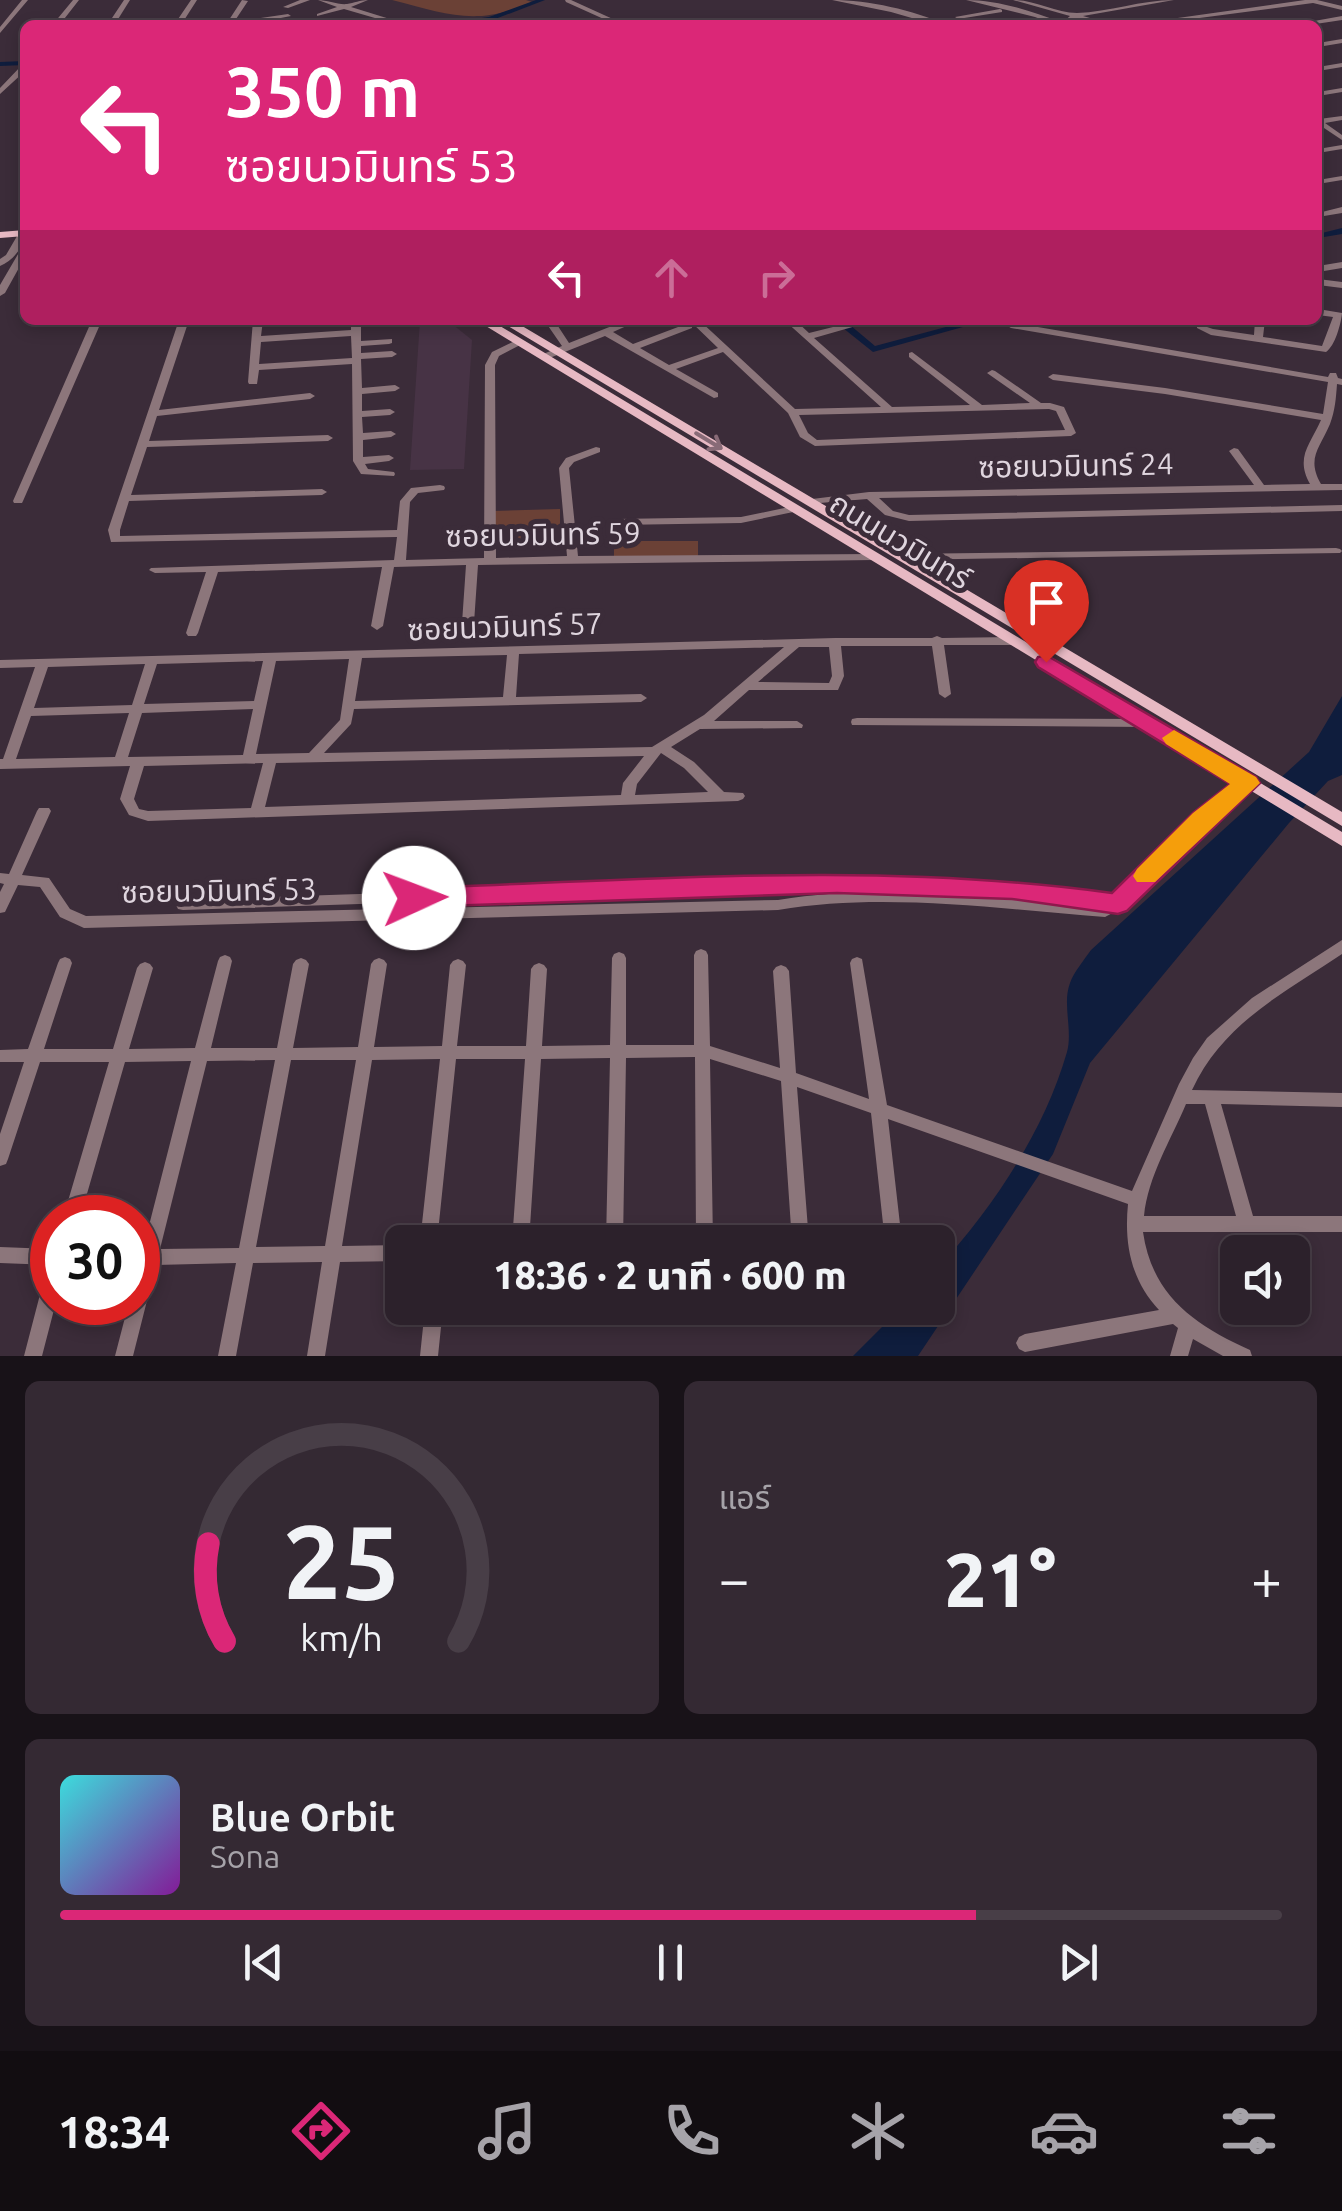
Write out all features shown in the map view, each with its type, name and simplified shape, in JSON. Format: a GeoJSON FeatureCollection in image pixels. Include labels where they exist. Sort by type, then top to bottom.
{"type":"FeatureCollection","features":[{"type":"Feature","properties":{"kind":"main road","name":"ถนนนวมินทร์"},"geometry":{"type":"LineString","coordinates":[[490,325],[519,342],[556,352],[794,509],[1148,723],[1308,809],[1342,820]]}},
{"type":"Feature","properties":{"kind":"main road","name":"ถนนนวมินทร์"},"geometry":{"type":"LineString","coordinates":[[512,325],[812,502],[1261,784]]}},
{"type":"Feature","properties":{"kind":"main road"},"geometry":{"type":"LineString","coordinates":[[794,509],[812,502]]}},
{"type":"Feature","properties":{"kind":"main road","name":"ถนนนวมินทร์"},"geometry":{"type":"LineString","coordinates":[[1308,809],[1342,840]]}},
{"type":"Feature","properties":{"kind":"street"},"geometry":{"type":"LineString","coordinates":[[2,28],[25,0]]}},
{"type":"Feature","properties":{"kind":"street"},"geometry":{"type":"LineString","coordinates":[[60,20],[76,0]]}},
{"type":"Feature","properties":{"kind":"street"},"geometry":{"type":"LineString","coordinates":[[272,20],[307,0]]}},
{"type":"Feature","properties":{"kind":"street"},"geometry":{"type":"LineString","coordinates":[[322,0],[388,20]]}},
{"type":"Feature","properties":{"kind":"street"},"geometry":{"type":"LineString","coordinates":[[320,15],[365,0]]}},
{"type":"Feature","properties":{"kind":"street"},"geometry":{"type":"LineString","coordinates":[[835,0],[925,20]]}},
{"type":"Feature","properties":{"kind":"street"},"geometry":{"type":"LineString","coordinates":[[969,0],[1017,2],[1093,20]]}},
{"type":"Feature","properties":{"kind":"street"},"geometry":{"type":"LineString","coordinates":[[1068,20],[1075,15],[1171,0]]}},
{"type":"Feature","properties":{"kind":"street"},"geometry":{"type":"LineString","coordinates":[[1195,20],[1311,0],[1342,8]]}},
{"type":"Feature","properties":{"kind":"street"},"geometry":{"type":"LineString","coordinates":[[568,1],[612,20]]}},
{"type":"Feature","properties":{"kind":"street"},"geometry":{"type":"LineString","coordinates":[[1153,1],[1180,20]]}},
{"type":"Feature","properties":{"kind":"street"},"geometry":{"type":"LineString","coordinates":[[958,17],[1017,2],[1052,20]]}},
{"type":"Feature","properties":{"kind":"street"},"geometry":{"type":"LineString","coordinates":[[0,92],[20,71]]}},
{"type":"Feature","properties":{"kind":"street"},"geometry":{"type":"LineString","coordinates":[[0,262],[10,257],[20,238]]}},
{"type":"Feature","properties":{"kind":"street"},"geometry":{"type":"LineString","coordinates":[[0,293],[20,258]]}},
{"type":"Feature","properties":{"kind":"street"},"geometry":{"type":"LineString","coordinates":[[1202,325],[1211,332],[1326,349],[1340,315]]}},
{"type":"Feature","properties":{"kind":"street"},"geometry":{"type":"LineString","coordinates":[[18,501],[95,325]]}},
{"type":"Feature","properties":{"kind":"street"},"geometry":{"type":"LineString","coordinates":[[182,325],[114,530],[116,540],[402,532]]}},
{"type":"Feature","properties":{"kind":"street"},"geometry":{"type":"LineString","coordinates":[[252,382],[257,325]]}},
{"type":"Feature","properties":{"kind":"street"},"geometry":{"type":"LineString","coordinates":[[356,325],[358,460],[365,472],[390,474]]}},
{"type":"Feature","properties":{"kind":"street"},"geometry":{"type":"LineString","coordinates":[[550,325],[556,352],[607,327],[714,396]]}},
{"type":"Feature","properties":{"kind":"street"},"geometry":{"type":"LineString","coordinates":[[635,347],[687,325]]}},
{"type":"Feature","properties":{"kind":"street"},"geometry":{"type":"LineString","coordinates":[[694,325],[792,412],[808,440],[824,445],[1071,433],[1060,409],[1039,406],[792,412]]}},
{"type":"Feature","properties":{"kind":"street"},"geometry":{"type":"LineString","coordinates":[[795,325],[890,409]]}},
{"type":"Feature","properties":{"kind":"street"},"geometry":{"type":"LineString","coordinates":[[809,336],[854,325]]}},
{"type":"Feature","properties":{"kind":"street"},"geometry":{"type":"LineString","coordinates":[[1011,325],[1337,377]]}},
{"type":"Feature","properties":{"kind":"street"},"geometry":{"type":"LineString","coordinates":[[1050,325],[1337,377]]}},
{"type":"Feature","properties":{"kind":"street"},"geometry":{"type":"LineString","coordinates":[[1258,339],[1259,325]]}},
{"type":"Feature","properties":{"kind":"street"},"geometry":{"type":"LineString","coordinates":[[256,339],[392,354]]}},
{"type":"Feature","properties":{"kind":"street"},"geometry":{"type":"LineString","coordinates":[[254,367],[389,341]]}},
{"type":"Feature","properties":{"kind":"street"},"geometry":{"type":"LineString","coordinates":[[490,561],[490,360],[519,342]]}},
{"type":"Feature","properties":{"kind":"street"},"geometry":{"type":"LineString","coordinates":[[672,367],[720,350]]}},
{"type":"Feature","properties":{"kind":"street"},"geometry":{"type":"LineString","coordinates":[[912,355],[979,407]]}},
{"type":"Feature","properties":{"kind":"street"},"geometry":{"type":"LineString","coordinates":[[992,373],[1039,406]]}},
{"type":"Feature","properties":{"kind":"street"},"geometry":{"type":"LineString","coordinates":[[1053,377],[1165,390],[1327,418]]}},
{"type":"Feature","properties":{"kind":"street"},"geometry":{"type":"LineString","coordinates":[[1319,510],[1306,459],[1327,418],[1337,377]]}},
{"type":"Feature","properties":{"kind":"street"},"geometry":{"type":"LineString","coordinates":[[357,392],[395,388]]}},
{"type":"Feature","properties":{"kind":"street"},"geometry":{"type":"LineString","coordinates":[[152,414],[310,396]]}},
{"type":"Feature","properties":{"kind":"street"},"geometry":{"type":"LineString","coordinates":[[357,414],[390,412]]}},
{"type":"Feature","properties":{"kind":"street"},"geometry":{"type":"LineString","coordinates":[[358,437],[392,434]]}},
{"type":"Feature","properties":{"kind":"street"},"geometry":{"type":"LineString","coordinates":[[144,444],[328,438]]}},
{"type":"Feature","properties":{"kind":"street"},"geometry":{"type":"LineString","coordinates":[[573,559],[564,468],[570,460],[596,450]]}},
{"type":"Feature","properties":{"kind":"street"},"geometry":{"type":"LineString","coordinates":[[1234,451],[1261,488]]}},
{"type":"Feature","properties":{"kind":"street"},"geometry":{"type":"LineString","coordinates":[[358,460],[389,458]]}},
{"type":"Feature","properties":{"kind":"street","name":"ซอยนวมินทร์ 24"},"geometry":{"type":"LineString","coordinates":[[812,502],[868,496],[1039,491],[1342,487]]}},
{"type":"Feature","properties":{"kind":"street"},"geometry":{"type":"LineString","coordinates":[[378,626],[409,494],[440,488]]}},
{"type":"Feature","properties":{"kind":"street"},"geometry":{"type":"LineString","coordinates":[[1174,490],[1186,512]]}},
{"type":"Feature","properties":{"kind":"street"},"geometry":{"type":"LineString","coordinates":[[1039,491],[1049,515]]}},
{"type":"Feature","properties":{"kind":"street"},"geometry":{"type":"LineString","coordinates":[[125,498],[322,492]]}},
{"type":"Feature","properties":{"kind":"street"},"geometry":{"type":"LineString","coordinates":[[868,496],[880,508],[899,517],[1342,508]]}},
{"type":"Feature","properties":{"kind":"street"},"geometry":{"type":"LineString","coordinates":[[617,522],[741,520],[794,509]]}},
{"type":"Feature","properties":{"kind":"street"},"geometry":{"type":"LineString","coordinates":[[900,557],[1336,551]]}},
{"type":"Feature","properties":{"kind":"street","name":"ซอยนวมินทร์ 59"},"geometry":{"type":"LineString","coordinates":[[156,570],[573,559],[874,557]]}},
{"type":"Feature","properties":{"kind":"street"},"geometry":{"type":"LineString","coordinates":[[468,623],[472,562]]}},
{"type":"Feature","properties":{"kind":"street"},"geometry":{"type":"LineString","coordinates":[[192,632],[213,568]]}},
{"type":"Feature","properties":{"kind":"street"},"geometry":{"type":"LineString","coordinates":[[936,640],[945,694]]}},
{"type":"Feature","properties":{"kind":"street","name":"ซอยนวมินทร์ 57"},"geometry":{"type":"LineString","coordinates":[[0,664],[835,642],[1012,641]]}},
{"type":"Feature","properties":{"kind":"street"},"geometry":{"type":"LineString","coordinates":[[746,686],[834,687],[838,676],[835,642]]}},
{"type":"Feature","properties":{"kind":"street"},"geometry":{"type":"LineString","coordinates":[[626,801],[637,772],[660,750],[699,725],[796,643]]}},
{"type":"Feature","properties":{"kind":"street"},"geometry":{"type":"LineString","coordinates":[[509,701],[514,651]]}},
{"type":"Feature","properties":{"kind":"street"},"geometry":{"type":"LineString","coordinates":[[312,758],[343,725],[350,705],[356,656]]}},
{"type":"Feature","properties":{"kind":"street"},"geometry":{"type":"LineString","coordinates":[[248,760],[270,658]]}},
{"type":"Feature","properties":{"kind":"street"},"geometry":{"type":"LineString","coordinates":[[120,762],[152,660]]}},
{"type":"Feature","properties":{"kind":"street"},"geometry":{"type":"LineString","coordinates":[[44,663],[4,764],[660,750],[689,764],[720,796]]}},
{"type":"Feature","properties":{"kind":"street"},"geometry":{"type":"LineString","coordinates":[[350,705],[642,698]]}},
{"type":"Feature","properties":{"kind":"street"},"geometry":{"type":"LineString","coordinates":[[26,712],[261,705]]}},
{"type":"Feature","properties":{"kind":"street"},"geometry":{"type":"LineString","coordinates":[[856,722],[1148,723]]}},
{"type":"Feature","properties":{"kind":"street"},"geometry":{"type":"LineString","coordinates":[[699,725],[797,725]]}},
{"type":"Feature","properties":{"kind":"street"},"geometry":{"type":"LineString","coordinates":[[257,812],[270,760]]}},
{"type":"Feature","properties":{"kind":"street"},"geometry":{"type":"LineString","coordinates":[[138,762],[127,798],[134,812],[148,816],[738,796]]}},
{"type":"Feature","properties":{"kind":"street"},"geometry":{"type":"LineString","coordinates":[[183,905],[837,883],[1012,889],[1118,904],[1202,820],[1261,784]]}},
{"type":"Feature","properties":{"kind":"street"},"geometry":{"type":"LineString","coordinates":[[0,908],[7,879],[44,811]]}},
{"type":"Feature","properties":{"kind":"street","name":"ซอยนวมินทร์ 53"},"geometry":{"type":"LineString","coordinates":[[7,879],[44,882],[65,912],[84,922],[778,904],[846,898],[1010,902],[1097,913],[1118,904]]}},
{"type":"Feature","properties":{"kind":"street"},"geometry":{"type":"LineString","coordinates":[[1243,1356],[1180,1322],[1138,1258],[1138,1200],[1181,1097],[1215,1040],[1245,1012],[1342,946]]}},
{"type":"Feature","properties":{"kind":"street"},"geometry":{"type":"LineString","coordinates":[[701,956],[705,1225]]}},
{"type":"Feature","properties":{"kind":"street"},"geometry":{"type":"LineString","coordinates":[[616,1225],[619,958]]}},
{"type":"Feature","properties":{"kind":"street"},"geometry":{"type":"LineString","coordinates":[[160,1202],[204,1052],[225,961]]}},
{"type":"Feature","properties":{"kind":"street"},"geometry":{"type":"LineString","coordinates":[[0,1159],[65,963]]}},
{"type":"Feature","properties":{"kind":"street"},"geometry":{"type":"LineString","coordinates":[[857,963],[879,1108],[891,1225]]}},
{"type":"Feature","properties":{"kind":"street"},"geometry":{"type":"LineString","coordinates":[[227,1356],[301,964]]}},
{"type":"Feature","properties":{"kind":"street"},"geometry":{"type":"LineString","coordinates":[[316,1356],[379,964]]}},
{"type":"Feature","properties":{"kind":"street"},"geometry":{"type":"LineString","coordinates":[[431,1225],[458,965]]}},
{"type":"Feature","properties":{"kind":"street"},"geometry":{"type":"LineString","coordinates":[[78,1195],[145,968]]}},
{"type":"Feature","properties":{"kind":"street"},"geometry":{"type":"LineString","coordinates":[[522,1225],[539,968]]}},
{"type":"Feature","properties":{"kind":"street"},"geometry":{"type":"LineString","coordinates":[[780,972],[799,1225]]}},
{"type":"Feature","properties":{"kind":"street"},"geometry":{"type":"LineString","coordinates":[[0,1056],[705,1052],[789,1077],[1138,1200]]}},
{"type":"Feature","properties":{"kind":"street"},"geometry":{"type":"LineString","coordinates":[[1181,1097],[1342,1100]]}},
{"type":"Feature","properties":{"kind":"street"},"geometry":{"type":"LineString","coordinates":[[1210,1098],[1247,1224]]}},
{"type":"Feature","properties":{"kind":"street"},"geometry":{"type":"LineString","coordinates":[[1135,1224],[1342,1224]]}},
{"type":"Feature","properties":{"kind":"street"},"geometry":{"type":"LineString","coordinates":[[160,1257],[385,1254]]}},
{"type":"Feature","properties":{"kind":"street"},"geometry":{"type":"LineString","coordinates":[[0,1255],[30,1256]]}},
{"type":"Feature","properties":{"kind":"street"},"geometry":{"type":"LineString","coordinates":[[1024,1343],[1180,1322]]}},
{"type":"Feature","properties":{"kind":"street"},"geometry":{"type":"LineString","coordinates":[[1179,1356],[1180,1322]]}},
{"type":"Feature","properties":{"kind":"street"},"geometry":{"type":"LineString","coordinates":[[33,1356],[41,1325]]}},
{"type":"Feature","properties":{"kind":"street"},"geometry":{"type":"LineString","coordinates":[[124,1356],[130,1325]]}},
{"type":"Feature","properties":{"kind":"street"},"geometry":{"type":"LineString","coordinates":[[429,1356],[432,1325]]}},
{"type":"Feature","properties":{"kind":"shaded area"},"geometry":{"type":"Polygon","coordinates":[[[392,0],[532,2],[495,14],[462,16],[392,0]]]}},
{"type":"Feature","properties":{"kind":"shaded area"},"geometry":{"type":"Polygon","coordinates":[[[420,325],[453,325],[472,340],[464,469],[410,470],[420,325]]]}},
{"type":"Feature","properties":{"kind":"shaded area"},"geometry":{"type":"Polygon","coordinates":[[[560,509],[560,540],[490,542],[492,511],[560,509]]]}},
{"type":"Feature","properties":{"kind":"shaded area"},"geometry":{"type":"Polygon","coordinates":[[[614,541],[698,541],[698,556],[614,557],[614,541]]]}},
{"type":"Feature","properties":{"kind":"water"},"geometry":{"type":"Polygon","coordinates":[[[1342,696],[1342,775],[1328,781],[1289,823],[1090,1063],[1053,1154],[955,1301],[955,1248],[1015,1167],[1057,1082],[1067,1052],[1070,983],[1077,970],[1091,950],[1309,752],[1342,696]]]}},
{"type":"Feature","properties":{"kind":"water"},"geometry":{"type":"Polygon","coordinates":[[[884,1325],[939,1325],[918,1356],[853,1356],[884,1325]]]}},
{"type":"Feature","properties":{"kind":"waterway"},"geometry":{"type":"LineString","coordinates":[[481,20],[542,0]]}},
{"type":"Feature","properties":{"kind":"waterway"},"geometry":{"type":"LineString","coordinates":[[0,64],[20,63]]}},
{"type":"Feature","properties":{"kind":"waterway"},"geometry":{"type":"LineString","coordinates":[[1322,235],[1342,231]]}},
{"type":"Feature","properties":{"kind":"waterway"},"geometry":{"type":"LineString","coordinates":[[844,325],[873,349],[964,325]]}},
{"type":"Feature","properties":{"kind":"slow traffic"},"geometry":{"type":"LineString","coordinates":[[1146,876],[1202,820],[1248,783],[1174,738]]}},
{"type":"Feature","properties":{"kind":"route"},"geometry":{"type":"LineString","coordinates":[[414,898],[837,883],[1012,889],[1118,904],[1202,820],[1248,783],[1046,662]]}}]}
